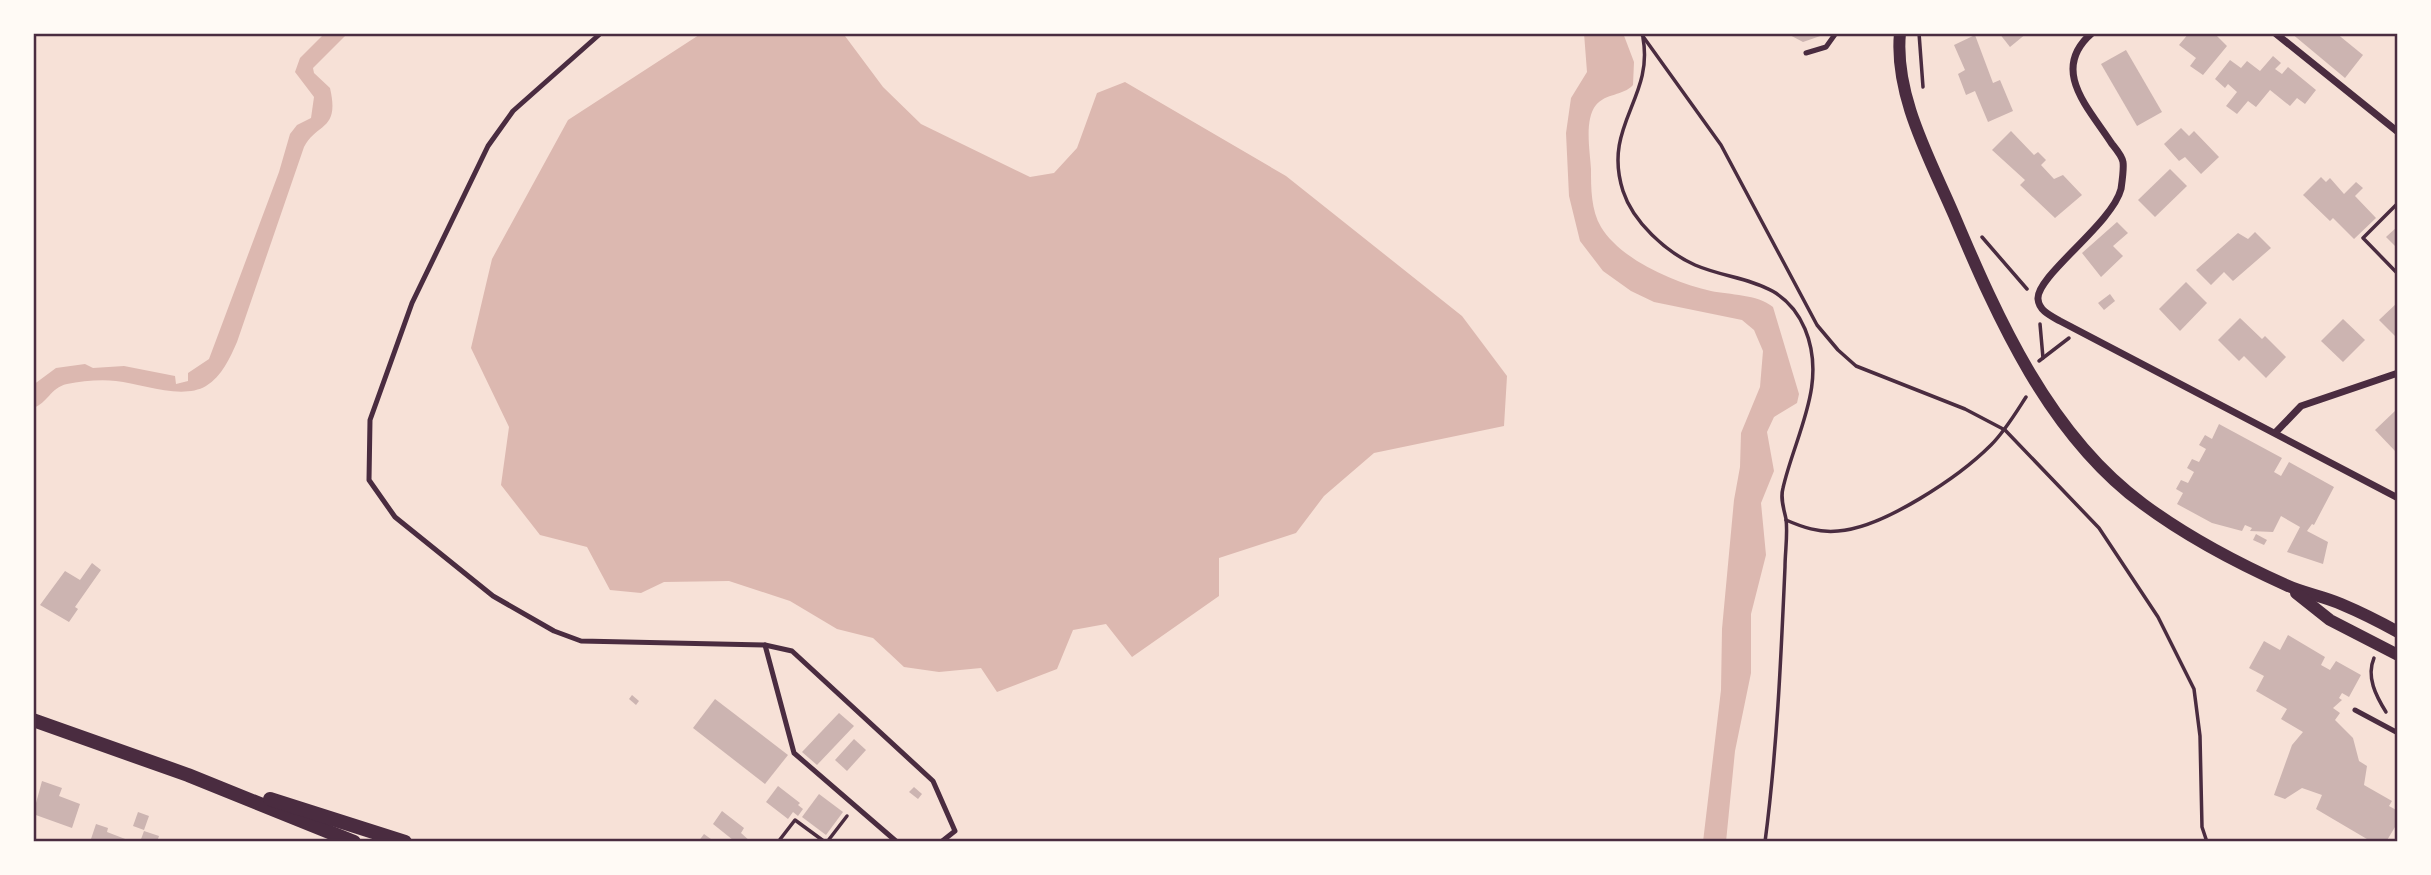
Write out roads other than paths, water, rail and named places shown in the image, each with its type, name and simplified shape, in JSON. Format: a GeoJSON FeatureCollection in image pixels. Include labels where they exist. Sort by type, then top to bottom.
{"type":"FeatureCollection","features":[{"type":"Feature","properties":{"kind":"main road"},"geometry":{"type":"LineString","coordinates":[[33,720],[188,775],[405,842]]}},
{"type":"Feature","properties":{"kind":"main road"},"geometry":{"type":"LineString","coordinates":[[188,775],[354,842]]}},
{"type":"Feature","properties":{"kind":"street"},"geometry":{"type":"LineString","coordinates":[[1900,33],[1904,86],[1922,139],[1980,277],[2035,382],[2071,434],[2105,472],[2142,504],[2187,534],[2287,586],[2340,603],[2398,632]]}},
{"type":"Feature","properties":{"kind":"street"},"geometry":{"type":"LineString","coordinates":[[2092,33],[2074,55],[2071,68],[2074,84],[2123,161],[2121,190],[2100,225],[2048,278],[2038,300],[2045,313],[2398,498]]}},
{"type":"Feature","properties":{"kind":"street"},"geometry":{"type":"LineString","coordinates":[[2275,33],[2398,132]]}},
{"type":"Feature","properties":{"kind":"street"},"geometry":{"type":"LineString","coordinates":[[2276,432],[2301,407],[2398,373]]}},
{"type":"Feature","properties":{"kind":"street"},"geometry":{"type":"LineString","coordinates":[[2287,586],[2330,620],[2398,655]]}},
{"type":"Feature","properties":{"kind":"lane"},"geometry":{"type":"LineString","coordinates":[[601,33],[513,111],[488,146],[412,303],[370,420],[369,480],[395,517],[494,596],[554,631],[581,641],[765,645],[792,651],[933,781],[955,831],[941,842]]}},
{"type":"Feature","properties":{"kind":"lane"},"geometry":{"type":"LineString","coordinates":[[1806,53],[1826,47],[1836,33]]}},
{"type":"Feature","properties":{"kind":"lane"},"geometry":{"type":"LineString","coordinates":[[765,645],[794,753],[897,842]]}},
{"type":"Feature","properties":{"kind":"lane"},"geometry":{"type":"LineString","coordinates":[[2355,710],[2398,733]]}}]}
